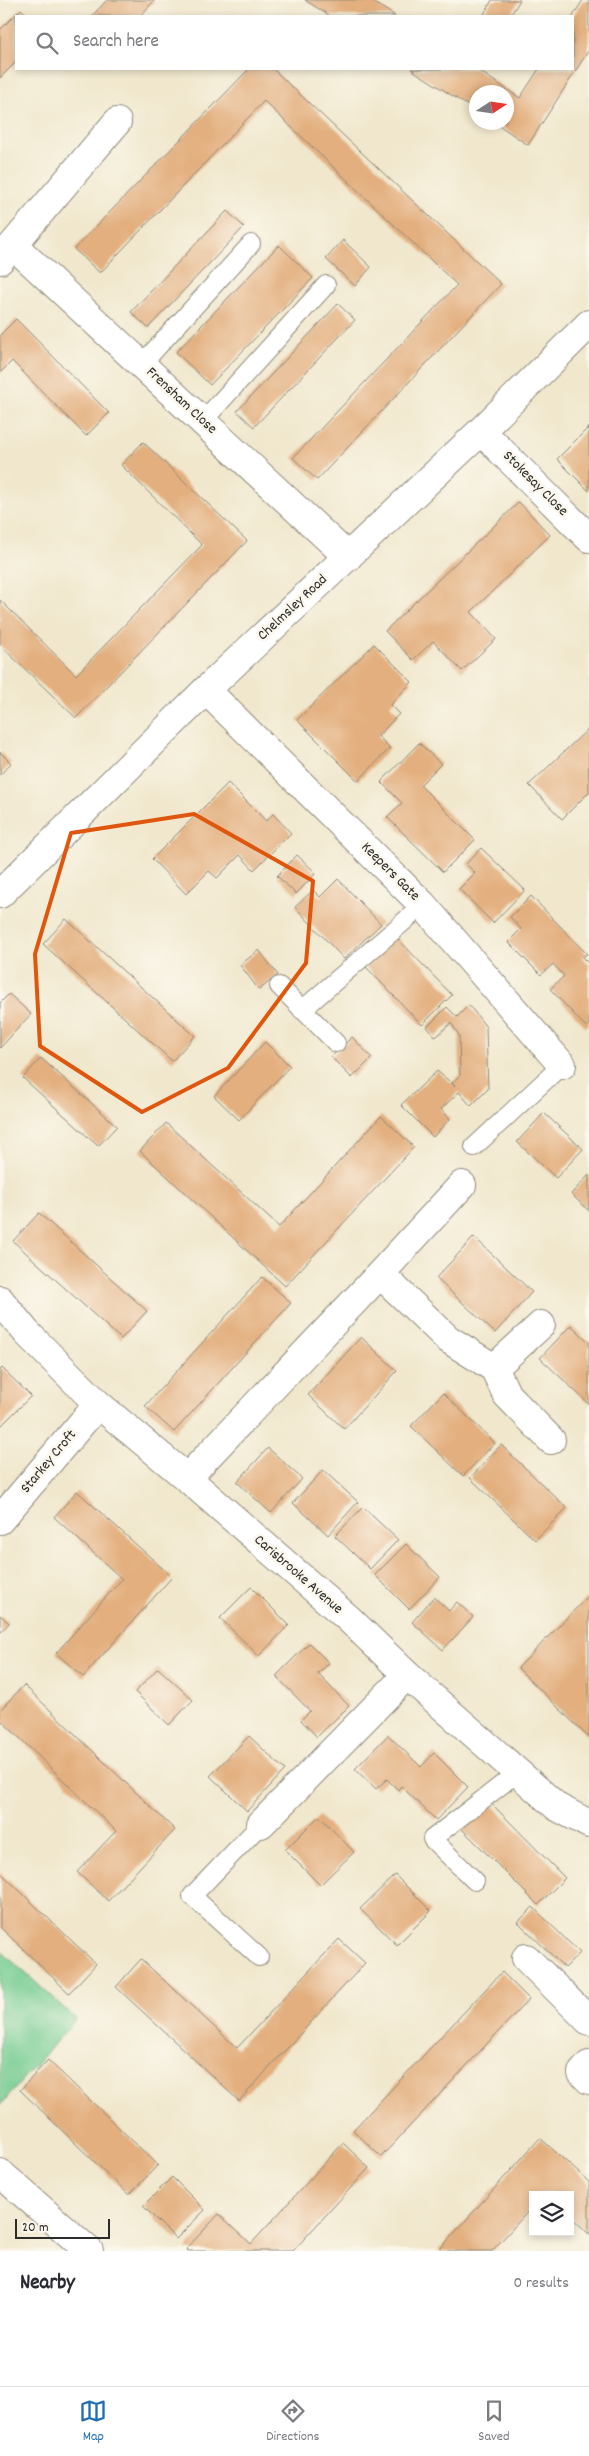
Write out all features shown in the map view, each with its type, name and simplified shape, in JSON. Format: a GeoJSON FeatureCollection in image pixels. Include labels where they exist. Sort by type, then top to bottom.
{"type":"FeatureCollection","features":[{"type":"Feature","properties":{"kind":"street","name":"Frensham Close"},"geometry":{"type":"LineString","coordinates":[[117,122],[7,253],[142,364],[348,557]]}},
{"type":"Feature","properties":{"kind":"street","name":"Chelmsley Road"},"geometry":{"type":"LineString","coordinates":[[0,894],[206,690],[481,431],[589,324]]}},
{"type":"Feature","properties":{"kind":"street","name":"Stokesay Close"},"geometry":{"type":"LineString","coordinates":[[481,431],[589,538]]}},
{"type":"Feature","properties":{"kind":"street","name":"Keepers Gate"},"geometry":{"type":"LineString","coordinates":[[206,690],[423,905],[562,1065]]}},
{"type":"Feature","properties":{"kind":"street"},"geometry":{"type":"LineString","coordinates":[[187,1478],[462,1185]]}},
{"type":"Feature","properties":{"kind":"street"},"geometry":{"type":"LineString","coordinates":[[380,1274],[448,1339],[494,1368],[507,1395],[551,1440]]}},
{"type":"Feature","properties":{"kind":"street","name":"Carisbrooke Avenue"},"geometry":{"type":"LineString","coordinates":[[0,1300],[28,1333],[98,1404],[187,1478],[349,1620],[557,1807],[589,1824]]}},
{"type":"Feature","properties":{"kind":"street"},"geometry":{"type":"LineString","coordinates":[[494,1368],[541,1325]]}},
{"type":"Feature","properties":{"kind":"street","name":"Starkey Croft"},"geometry":{"type":"LineString","coordinates":[[0,1520],[98,1404]]}},
{"type":"Feature","properties":{"kind":"street"},"geometry":{"type":"LineString","coordinates":[[261,1824],[407,1674]]}},
{"type":"Feature","properties":{"kind":"street"},"geometry":{"type":"LineString","coordinates":[[526,1958],[589,2021]]}},
{"type":"Feature","properties":{"kind":"street"},"geometry":{"type":"LineString","coordinates":[[589,2065],[582,2072],[589,2080]]}},
{"type":"Feature","properties":{"kind":"street"},"geometry":{"type":"LineString","coordinates":[[0,2173],[89,2251]]}},
{"type":"Feature","properties":{"kind":"lane"},"geometry":{"type":"LineString","coordinates":[[142,364],[250,244]]}},
{"type":"Feature","properties":{"kind":"lane"},"geometry":{"type":"LineString","coordinates":[[203,422],[326,285]]}},
{"type":"Feature","properties":{"kind":"lane"},"geometry":{"type":"LineString","coordinates":[[302,1010],[423,905]]}},
{"type":"Feature","properties":{"kind":"lane"},"geometry":{"type":"LineString","coordinates":[[279,986],[336,1043]]}},
{"type":"Feature","properties":{"kind":"lane"},"geometry":{"type":"LineString","coordinates":[[474,1147],[562,1065]]}},
{"type":"Feature","properties":{"kind":"lane"},"geometry":{"type":"LineString","coordinates":[[475,1881],[432,1839],[518,1772]]}},
{"type":"Feature","properties":{"kind":"lane"},"geometry":{"type":"LineString","coordinates":[[259,1958],[192,1896],[261,1824]]}},
{"type":"Feature","properties":{"kind":"highlighted area"},"geometry":{"type":"Polygon","coordinates":[[[194,814],[313,881],[306,963],[228,1068],[142,1112],[40,1046],[35,954],[71,833],[194,814]]]}},
{"type":"Feature","properties":{"kind":"green space"},"geometry":{"type":"Polygon","coordinates":[[[0,1950],[76,2019],[0,2106],[0,1950]]]}},
{"type":"Feature","properties":{"kind":"building"},"geometry":{"type":"Polygon","coordinates":[[[107,0],[155,0],[141,15],[93,15],[107,0]]]}},
{"type":"Feature","properties":{"kind":"building"},"geometry":{"type":"Polygon","coordinates":[[[305,0],[370,0],[393,15],[328,15],[305,0]]]}},
{"type":"Feature","properties":{"kind":"building"},"geometry":{"type":"Polygon","coordinates":[[[492,0],[520,0],[511,15],[484,14],[492,0]]]}},
{"type":"Feature","properties":{"kind":"building"},"geometry":{"type":"Polygon","coordinates":[[[583,0],[589,0],[589,50],[528,145],[506,130],[514,130],[514,94],[520,98],[538,70],[574,70],[574,15],[583,0]]]}},
{"type":"Feature","properties":{"kind":"building"},"geometry":{"type":"Polygon","coordinates":[[[21,9],[28,15],[15,15],[21,9]]]}},
{"type":"Feature","properties":{"kind":"building"},"geometry":{"type":"Polygon","coordinates":[[[15,15],[15,63],[0,78],[0,30],[15,15]]]}},
{"type":"Feature","properties":{"kind":"building"},"geometry":{"type":"Polygon","coordinates":[[[248,70],[274,70],[501,284],[317,480],[293,458],[457,285],[264,101],[100,273],[74,249],[248,70]]]}},
{"type":"Feature","properties":{"kind":"building"},"geometry":{"type":"Polygon","coordinates":[[[413,70],[478,70],[500,85],[469,85],[469,106],[413,70]]]}},
{"type":"Feature","properties":{"kind":"building"},"geometry":{"type":"Polygon","coordinates":[[[227,211],[244,227],[148,328],[131,312],[227,211]]]}},
{"type":"Feature","properties":{"kind":"building"},"geometry":{"type":"Polygon","coordinates":[[[343,240],[371,267],[355,286],[326,259],[343,240]]]}},
{"type":"Feature","properties":{"kind":"building"},"geometry":{"type":"Polygon","coordinates":[[[279,245],[313,278],[210,385],[176,352],[279,245]]]}},
{"type":"Feature","properties":{"kind":"building"},"geometry":{"type":"Polygon","coordinates":[[[338,304],[355,320],[254,427],[237,411],[338,304]]]}},
{"type":"Feature","properties":{"kind":"building"},"geometry":{"type":"Polygon","coordinates":[[[16,319],[109,413],[86,436],[12,361],[0,373],[0,335],[16,319]]]}},
{"type":"Feature","properties":{"kind":"building"},"geometry":{"type":"Polygon","coordinates":[[[589,427],[589,491],[557,459],[589,427]]]}},
{"type":"Feature","properties":{"kind":"building"},"geometry":{"type":"Polygon","coordinates":[[[143,442],[247,541],[76,718],[0,645],[0,600],[76,675],[202,545],[121,465],[143,442]]]}},
{"type":"Feature","properties":{"kind":"building"},"geometry":{"type":"Polygon","coordinates":[[[519,502],[550,535],[471,612],[496,639],[462,671],[433,641],[413,660],[385,631],[519,502]]]}},
{"type":"Feature","properties":{"kind":"building"},"geometry":{"type":"Polygon","coordinates":[[[374,644],[412,682],[390,705],[399,714],[378,736],[390,748],[358,781],[297,720],[374,644]]]}},
{"type":"Feature","properties":{"kind":"building"},"geometry":{"type":"Polygon","coordinates":[[[588,729],[589,792],[562,819],[529,785],[588,729]]]}},
{"type":"Feature","properties":{"kind":"building"},"geometry":{"type":"Polygon","coordinates":[[[419,743],[441,764],[420,785],[475,840],[443,872],[387,817],[402,803],[381,782],[419,743]]]}},
{"type":"Feature","properties":{"kind":"building"},"geometry":{"type":"Polygon","coordinates":[[[0,752],[11,763],[0,775],[0,752]]]}},
{"type":"Feature","properties":{"kind":"building"},"geometry":{"type":"Polygon","coordinates":[[[228,783],[266,821],[273,814],[291,833],[254,870],[240,855],[217,878],[209,871],[186,894],[152,859],[228,783]]]}},
{"type":"Feature","properties":{"kind":"building"},"geometry":{"type":"Polygon","coordinates":[[[481,848],[525,890],[493,923],[459,889],[475,873],[466,864],[481,848]]]}},
{"type":"Feature","properties":{"kind":"building"},"geometry":{"type":"Polygon","coordinates":[[[297,855],[316,873],[296,894],[277,876],[297,855]]]}},
{"type":"Feature","properties":{"kind":"building"},"geometry":{"type":"Polygon","coordinates":[[[338,879],[381,924],[344,959],[295,907],[313,890],[320,897],[338,879]]]}},
{"type":"Feature","properties":{"kind":"building"},"geometry":{"type":"Polygon","coordinates":[[[531,896],[587,954],[582,957],[589,964],[589,1024],[586,1027],[550,989],[564,976],[553,964],[541,975],[508,942],[521,929],[510,917],[531,896]]]}},
{"type":"Feature","properties":{"kind":"building"},"geometry":{"type":"Polygon","coordinates":[[[66,919],[195,1036],[172,1061],[43,944],[66,919]]]}},
{"type":"Feature","properties":{"kind":"building"},"geometry":{"type":"Polygon","coordinates":[[[396,937],[452,995],[422,1025],[366,967],[396,937]]]}},
{"type":"Feature","properties":{"kind":"building"},"geometry":{"type":"Polygon","coordinates":[[[259,950],[278,975],[259,990],[240,965],[259,950]]]}},
{"type":"Feature","properties":{"kind":"building"},"geometry":{"type":"Polygon","coordinates":[[[9,994],[31,1014],[0,1048],[0,1003],[9,994]]]}},
{"type":"Feature","properties":{"kind":"building"},"geometry":{"type":"Polygon","coordinates":[[[469,1005],[486,1027],[488,1089],[471,1106],[459,1092],[441,1109],[450,1119],[433,1137],[401,1105],[437,1071],[455,1086],[452,1083],[460,1075],[459,1035],[451,1023],[436,1037],[427,1027],[447,1007],[457,1017],[469,1005]]]}},
{"type":"Feature","properties":{"kind":"building"},"geometry":{"type":"Polygon","coordinates":[[[352,1037],[372,1058],[352,1078],[331,1057],[352,1037]]]}},
{"type":"Feature","properties":{"kind":"building"},"geometry":{"type":"Polygon","coordinates":[[[265,1042],[290,1066],[239,1120],[214,1096],[265,1042]]]}},
{"type":"Feature","properties":{"kind":"building"},"geometry":{"type":"Polygon","coordinates":[[[41,1058],[117,1126],[98,1146],[23,1078],[41,1058]]]}},
{"type":"Feature","properties":{"kind":"building"},"geometry":{"type":"Polygon","coordinates":[[[544,1113],[583,1149],[556,1178],[517,1142],[544,1113]]]}},
{"type":"Feature","properties":{"kind":"building"},"geometry":{"type":"Polygon","coordinates":[[[381,1116],[414,1147],[285,1286],[140,1151],[166,1123],[279,1227],[381,1116]]]}},
{"type":"Feature","properties":{"kind":"building"},"geometry":{"type":"Polygon","coordinates":[[[589,1175],[589,1211],[571,1194],[589,1175]]]}},
{"type":"Feature","properties":{"kind":"building"},"geometry":{"type":"Polygon","coordinates":[[[39,1213],[147,1311],[121,1339],[13,1241],[39,1213]]]}},
{"type":"Feature","properties":{"kind":"building"},"geometry":{"type":"Polygon","coordinates":[[[474,1237],[532,1292],[495,1333],[436,1278],[474,1237]]]}},
{"type":"Feature","properties":{"kind":"building"},"geometry":{"type":"Polygon","coordinates":[[[262,1277],[291,1303],[174,1432],[145,1406],[262,1277]]]}},
{"type":"Feature","properties":{"kind":"building"},"geometry":{"type":"Polygon","coordinates":[[[571,1325],[589,1342],[589,1404],[540,1358],[571,1325]]]}},
{"type":"Feature","properties":{"kind":"building"},"geometry":{"type":"Polygon","coordinates":[[[361,1337],[397,1371],[344,1429],[308,1395],[361,1337]]]}},
{"type":"Feature","properties":{"kind":"building"},"geometry":{"type":"Polygon","coordinates":[[[2,1368],[31,1396],[0,1427],[0,1370],[2,1368]]]}},
{"type":"Feature","properties":{"kind":"building"},"geometry":{"type":"Polygon","coordinates":[[[443,1393],[495,1443],[463,1476],[411,1426],[443,1393]]]}},
{"type":"Feature","properties":{"kind":"building"},"geometry":{"type":"Polygon","coordinates":[[[501,1445],[567,1508],[535,1540],[470,1478],[501,1445]]]}},
{"type":"Feature","properties":{"kind":"building"},"geometry":{"type":"Polygon","coordinates":[[[268,1448],[302,1479],[271,1513],[237,1482],[268,1448]]]}},
{"type":"Feature","properties":{"kind":"building"},"geometry":{"type":"Polygon","coordinates":[[[323,1470],[358,1502],[328,1535],[293,1503],[323,1470]]]}},
{"type":"Feature","properties":{"kind":"building"},"geometry":{"type":"Polygon","coordinates":[[[77,1491],[172,1577],[83,1677],[56,1653],[122,1579],[54,1517],[77,1491]]]}},
{"type":"Feature","properties":{"kind":"building"},"geometry":{"type":"Polygon","coordinates":[[[363,1507],[398,1540],[370,1569],[335,1536],[363,1507]]]}},
{"type":"Feature","properties":{"kind":"building"},"geometry":{"type":"Polygon","coordinates":[[[406,1544],[440,1577],[409,1609],[375,1575],[406,1544]]]}},
{"type":"Feature","properties":{"kind":"building"},"geometry":{"type":"Polygon","coordinates":[[[251,1587],[289,1625],[259,1656],[220,1618],[251,1587]]]}},
{"type":"Feature","properties":{"kind":"building"},"geometry":{"type":"Polygon","coordinates":[[[589,1595],[589,1738],[518,1668],[589,1595]]]}},
{"type":"Feature","properties":{"kind":"building"},"geometry":{"type":"Polygon","coordinates":[[[434,1597],[449,1611],[457,1602],[473,1617],[443,1650],[412,1622],[434,1597]]]}},
{"type":"Feature","properties":{"kind":"building"},"geometry":{"type":"Polygon","coordinates":[[[0,1615],[9,1623],[0,1633],[0,1615]]]}},
{"type":"Feature","properties":{"kind":"building"},"geometry":{"type":"Polygon","coordinates":[[[309,1643],[329,1663],[318,1674],[349,1706],[317,1737],[301,1720],[310,1711],[276,1676],[309,1643]]]}},
{"type":"Feature","properties":{"kind":"building"},"geometry":{"type":"Polygon","coordinates":[[[158,1668],[193,1700],[169,1725],[135,1692],[158,1668]]]}},
{"type":"Feature","properties":{"kind":"building"},"geometry":{"type":"Polygon","coordinates":[[[24,1685],[175,1830],[108,1901],[77,1872],[116,1831],[0,1719],[0,1710],[24,1685]]]}},
{"type":"Feature","properties":{"kind":"building"},"geometry":{"type":"Polygon","coordinates":[[[388,1735],[421,1767],[434,1753],[468,1787],[436,1820],[401,1786],[398,1790],[387,1779],[376,1789],[355,1769],[388,1735]]]}},
{"type":"Feature","properties":{"kind":"building"},"geometry":{"type":"Polygon","coordinates":[[[249,1736],[285,1770],[247,1811],[210,1776],[249,1736]]]}},
{"type":"Feature","properties":{"kind":"building"},"geometry":{"type":"Polygon","coordinates":[[[486,1798],[565,1878],[538,1905],[458,1825],[486,1798]]]}},
{"type":"Feature","properties":{"kind":"building"},"geometry":{"type":"Polygon","coordinates":[[[319,1816],[354,1852],[320,1885],[285,1850],[319,1816]]]}},
{"type":"Feature","properties":{"kind":"building"},"geometry":{"type":"Polygon","coordinates":[[[0,1872],[96,1964],[69,1993],[0,1927],[0,1872]]]}},
{"type":"Feature","properties":{"kind":"building"},"geometry":{"type":"Polygon","coordinates":[[[395,1875],[431,1911],[397,1945],[360,1909],[395,1875]]]}},
{"type":"Feature","properties":{"kind":"building"},"geometry":{"type":"Polygon","coordinates":[[[533,1907],[580,1953],[565,1968],[518,1922],[533,1907]]]}},
{"type":"Feature","properties":{"kind":"building"},"geometry":{"type":"Polygon","coordinates":[[[339,1939],[365,1963],[239,2101],[116,1987],[141,1959],[237,2048],[339,1939]]]}},
{"type":"Feature","properties":{"kind":"building"},"geometry":{"type":"Polygon","coordinates":[[[502,1972],[529,1999],[381,2157],[353,2130],[502,1972]]]}},
{"type":"Feature","properties":{"kind":"building"},"geometry":{"type":"Polygon","coordinates":[[[48,2060],[158,2165],[129,2195],[20,2090],[48,2060]]]}},
{"type":"Feature","properties":{"kind":"building"},"geometry":{"type":"Polygon","coordinates":[[[540,2138],[589,2182],[589,2234],[574,2220],[574,2191],[529,2191],[529,2210],[492,2251],[438,2251],[540,2138]]]}},
{"type":"Feature","properties":{"kind":"building"},"geometry":{"type":"Polygon","coordinates":[[[343,2143],[369,2168],[293,2251],[188,2251],[186,2249],[219,2214],[251,2244],[343,2143]]]}},
{"type":"Feature","properties":{"kind":"building"},"geometry":{"type":"Polygon","coordinates":[[[172,2177],[205,2210],[176,2239],[143,2206],[172,2177]]]}}]}
